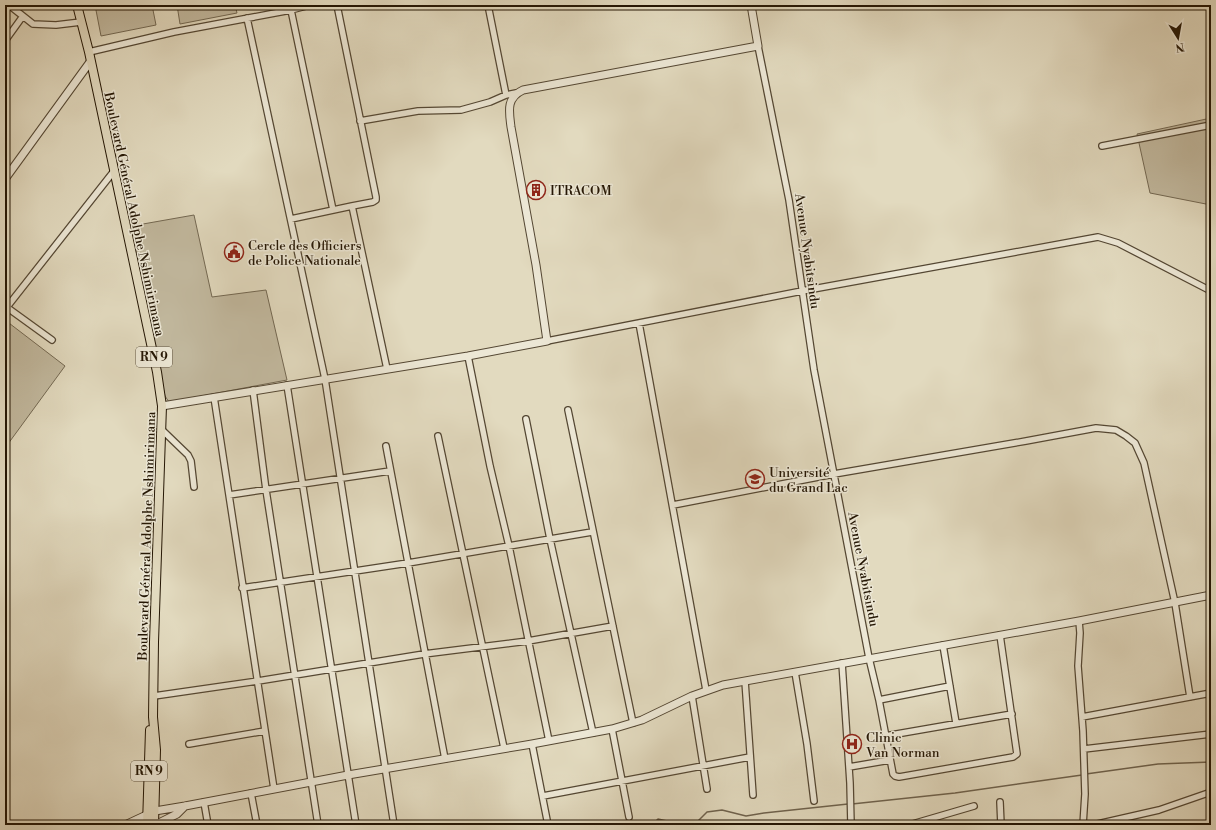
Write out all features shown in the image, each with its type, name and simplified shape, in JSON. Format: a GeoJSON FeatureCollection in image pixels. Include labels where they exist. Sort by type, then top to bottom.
{"type":"FeatureCollection","features":[{"type":"Feature","properties":{"kind":"main road","name":"Boulevard Général Adolphe Nshimirimana"},"geometry":{"type":"LineString","coordinates":[[77,5],[89,52],[157,372],[162,406],[154,635],[153,717],[156,750],[151,813],[147,825]]}},
{"type":"Feature","properties":{"kind":"main road","name":"Boulevard Général Adolphe Nshimirimana"},"geometry":{"type":"LineString","coordinates":[[151,813],[155,825]]}},
{"type":"Feature","properties":{"kind":"street"},"geometry":{"type":"LineString","coordinates":[[10,5],[33,24],[40,25],[81,22]]}},
{"type":"Feature","properties":{"kind":"street"},"geometry":{"type":"LineString","coordinates":[[89,52],[310,5]]}},
{"type":"Feature","properties":{"kind":"street"},"geometry":{"type":"LineString","coordinates":[[291,219],[373,202],[376,200],[337,5]]}},
{"type":"Feature","properties":{"kind":"street"},"geometry":{"type":"LineString","coordinates":[[488,5],[502,85],[506,96]]}},
{"type":"Feature","properties":{"kind":"street","name":"Avenue Nyabitsindu"},"geometry":{"type":"LineString","coordinates":[[751,5],[789,200],[814,370],[868,658],[879,700],[893,774],[895,776],[899,777],[1013,757],[1018,752],[1000,634]]}},
{"type":"Feature","properties":{"kind":"street"},"geometry":{"type":"LineString","coordinates":[[291,10],[333,210]]}},
{"type":"Feature","properties":{"kind":"street"},"geometry":{"type":"LineString","coordinates":[[5,41],[23,16]]}},
{"type":"Feature","properties":{"kind":"street"},"geometry":{"type":"LineString","coordinates":[[247,18],[325,379],[394,825]]}},
{"type":"Feature","properties":{"kind":"street"},"geometry":{"type":"LineString","coordinates":[[360,121],[418,111],[461,110],[490,102],[523,90],[758,46]]}},
{"type":"Feature","properties":{"kind":"street"},"geometry":{"type":"LineString","coordinates":[[5,179],[90,62]]}},
{"type":"Feature","properties":{"kind":"street"},"geometry":{"type":"LineString","coordinates":[[516,93],[510,105],[511,127],[536,265],[547,341]]}},
{"type":"Feature","properties":{"kind":"street"},"geometry":{"type":"LineString","coordinates":[[1102,146],[1211,125]]}},
{"type":"Feature","properties":{"kind":"street"},"geometry":{"type":"LineString","coordinates":[[52,340],[6,307],[114,171]]}},
{"type":"Feature","properties":{"kind":"street"},"geometry":{"type":"LineString","coordinates":[[352,206],[387,369]]}},
{"type":"Feature","properties":{"kind":"street"},"geometry":{"type":"LineString","coordinates":[[162,406],[468,356],[802,291],[1098,237],[1118,243],[1211,291]]}},
{"type":"Feature","properties":{"kind":"street"},"geometry":{"type":"LineString","coordinates":[[640,323],[706,690]]}},
{"type":"Feature","properties":{"kind":"street"},"geometry":{"type":"LineString","coordinates":[[468,356],[549,741]]}},
{"type":"Feature","properties":{"kind":"street"},"geometry":{"type":"LineString","coordinates":[[288,385],[356,825]]}},
{"type":"Feature","properties":{"kind":"street"},"geometry":{"type":"LineString","coordinates":[[254,390],[266,490],[318,825]]}},
{"type":"Feature","properties":{"kind":"street"},"geometry":{"type":"LineString","coordinates":[[214,397],[242,588],[274,789]]}},
{"type":"Feature","properties":{"kind":"street"},"geometry":{"type":"LineString","coordinates":[[568,410],[592,532],[633,723]]}},
{"type":"Feature","properties":{"kind":"street"},"geometry":{"type":"LineString","coordinates":[[526,419],[550,539],[593,733]]}},
{"type":"Feature","properties":{"kind":"street"},"geometry":{"type":"LineString","coordinates":[[673,505],[834,474],[1096,428],[1116,430],[1135,444],[1144,463],[1175,603],[1190,697]]}},
{"type":"Feature","properties":{"kind":"street"},"geometry":{"type":"LineString","coordinates":[[161,429],[188,454],[191,461],[194,487]]}},
{"type":"Feature","properties":{"kind":"street"},"geometry":{"type":"LineString","coordinates":[[438,436],[504,748]]}},
{"type":"Feature","properties":{"kind":"street"},"geometry":{"type":"LineString","coordinates":[[386,446],[445,759]]}},
{"type":"Feature","properties":{"kind":"street"},"geometry":{"type":"LineString","coordinates":[[229,495],[390,471]]}},
{"type":"Feature","properties":{"kind":"street"},"geometry":{"type":"LineString","coordinates":[[242,588],[408,563],[592,532]]}},
{"type":"Feature","properties":{"kind":"street"},"geometry":{"type":"LineString","coordinates":[[125,825],[151,813],[204,802],[348,775],[612,729],[642,720],[692,696],[723,685],[1079,621],[1211,595]]}},
{"type":"Feature","properties":{"kind":"street"},"geometry":{"type":"LineString","coordinates":[[1079,621],[1078,666],[1084,749],[1083,825]]}},
{"type":"Feature","properties":{"kind":"street"},"geometry":{"type":"LineString","coordinates":[[154,696],[424,654],[528,641],[613,626]]}},
{"type":"Feature","properties":{"kind":"street"},"geometry":{"type":"LineString","coordinates":[[943,645],[956,723]]}},
{"type":"Feature","properties":{"kind":"street"},"geometry":{"type":"LineString","coordinates":[[842,663],[851,795],[851,825]]}},
{"type":"Feature","properties":{"kind":"street"},"geometry":{"type":"LineString","coordinates":[[795,672],[807,744],[814,801]]}},
{"type":"Feature","properties":{"kind":"street"},"geometry":{"type":"LineString","coordinates":[[744,681],[753,795]]}},
{"type":"Feature","properties":{"kind":"street"},"geometry":{"type":"LineString","coordinates":[[879,700],[950,686]]}},
{"type":"Feature","properties":{"kind":"street"},"geometry":{"type":"LineString","coordinates":[[1082,716],[1211,693]]}},
{"type":"Feature","properties":{"kind":"street"},"geometry":{"type":"LineString","coordinates":[[692,696],[707,789]]}},
{"type":"Feature","properties":{"kind":"street"},"geometry":{"type":"LineString","coordinates":[[885,736],[1012,714]]}},
{"type":"Feature","properties":{"kind":"street"},"geometry":{"type":"LineString","coordinates":[[612,729],[629,817]]}},
{"type":"Feature","properties":{"kind":"street"},"geometry":{"type":"LineString","coordinates":[[189,744],[265,731]]}},
{"type":"Feature","properties":{"kind":"street"},"geometry":{"type":"LineString","coordinates":[[1084,749],[1211,734]]}},
{"type":"Feature","properties":{"kind":"street"},"geometry":{"type":"LineString","coordinates":[[532,744],[548,825]]}},
{"type":"Feature","properties":{"kind":"street"},"geometry":{"type":"LineString","coordinates":[[543,796],[750,757]]}},
{"type":"Feature","properties":{"kind":"street"},"geometry":{"type":"LineString","coordinates":[[849,767],[890,760]]}},
{"type":"Feature","properties":{"kind":"street"},"geometry":{"type":"LineString","coordinates":[[1093,825],[1159,810],[1211,792]]}},
{"type":"Feature","properties":{"kind":"street"},"geometry":{"type":"LineString","coordinates":[[251,793],[257,825]]}},
{"type":"Feature","properties":{"kind":"street"},"geometry":{"type":"LineString","coordinates":[[204,802],[208,825]]}},
{"type":"Feature","properties":{"kind":"street"},"geometry":{"type":"LineString","coordinates":[[1000,802],[1001,825]]}},
{"type":"Feature","properties":{"kind":"street"},"geometry":{"type":"LineString","coordinates":[[155,825],[177,814],[185,806]]}},
{"type":"Feature","properties":{"kind":"street"},"geometry":{"type":"LineString","coordinates":[[909,825],[974,806]]}},
{"type":"Feature","properties":{"kind":"shaded area"},"geometry":{"type":"Polygon","coordinates":[[[95,5],[152,5],[156,25],[101,36],[95,5]]]}},
{"type":"Feature","properties":{"kind":"shaded area"},"geometry":{"type":"Polygon","coordinates":[[[177,5],[235,5],[237,13],[180,24],[177,5]]]}},
{"type":"Feature","properties":{"kind":"shaded area"},"geometry":{"type":"Polygon","coordinates":[[[1211,118],[1211,205],[1150,193],[1137,134],[1211,118]]]}},
{"type":"Feature","properties":{"kind":"shaded area"},"geometry":{"type":"Polygon","coordinates":[[[194,215],[212,297],[266,290],[287,380],[169,402],[165,396],[126,227],[194,215]]]}},
{"type":"Feature","properties":{"kind":"shaded area"},"geometry":{"type":"Polygon","coordinates":[[[5,320],[65,366],[5,448],[5,320]]]}},
{"type":"Feature","properties":{"kind":"waterway"},"geometry":{"type":"LineString","coordinates":[[1086,774],[1158,764],[1211,762]]}},
{"type":"Feature","properties":{"kind":"waterway"},"geometry":{"type":"LineString","coordinates":[[852,804],[955,793],[1082,775]]}},
{"type":"Feature","properties":{"kind":"waterway"},"geometry":{"type":"LineString","coordinates":[[652,825],[658,819],[676,823],[698,821],[707,812],[722,810],[746,816],[848,804]]}},
{"type":"Feature","properties":{"kind":"waterway"},"geometry":{"type":"LineString","coordinates":[[1200,825],[1211,821]]}},
{"type":"Feature","properties":{"kind":"place","name":"ITRACOM"},"geometry":{"type":"Point","coordinates":[536,190]}},
{"type":"Feature","properties":{"kind":"place","name":"Cercle des Officiers de Police Nationale"},"geometry":{"type":"Point","coordinates":[234,252]}},
{"type":"Feature","properties":{"kind":"place","name":"Université du Grand Lac"},"geometry":{"type":"Point","coordinates":[755,479]}},
{"type":"Feature","properties":{"kind":"place","name":"Clinic Van Norman"},"geometry":{"type":"Point","coordinates":[852,744]}}]}
